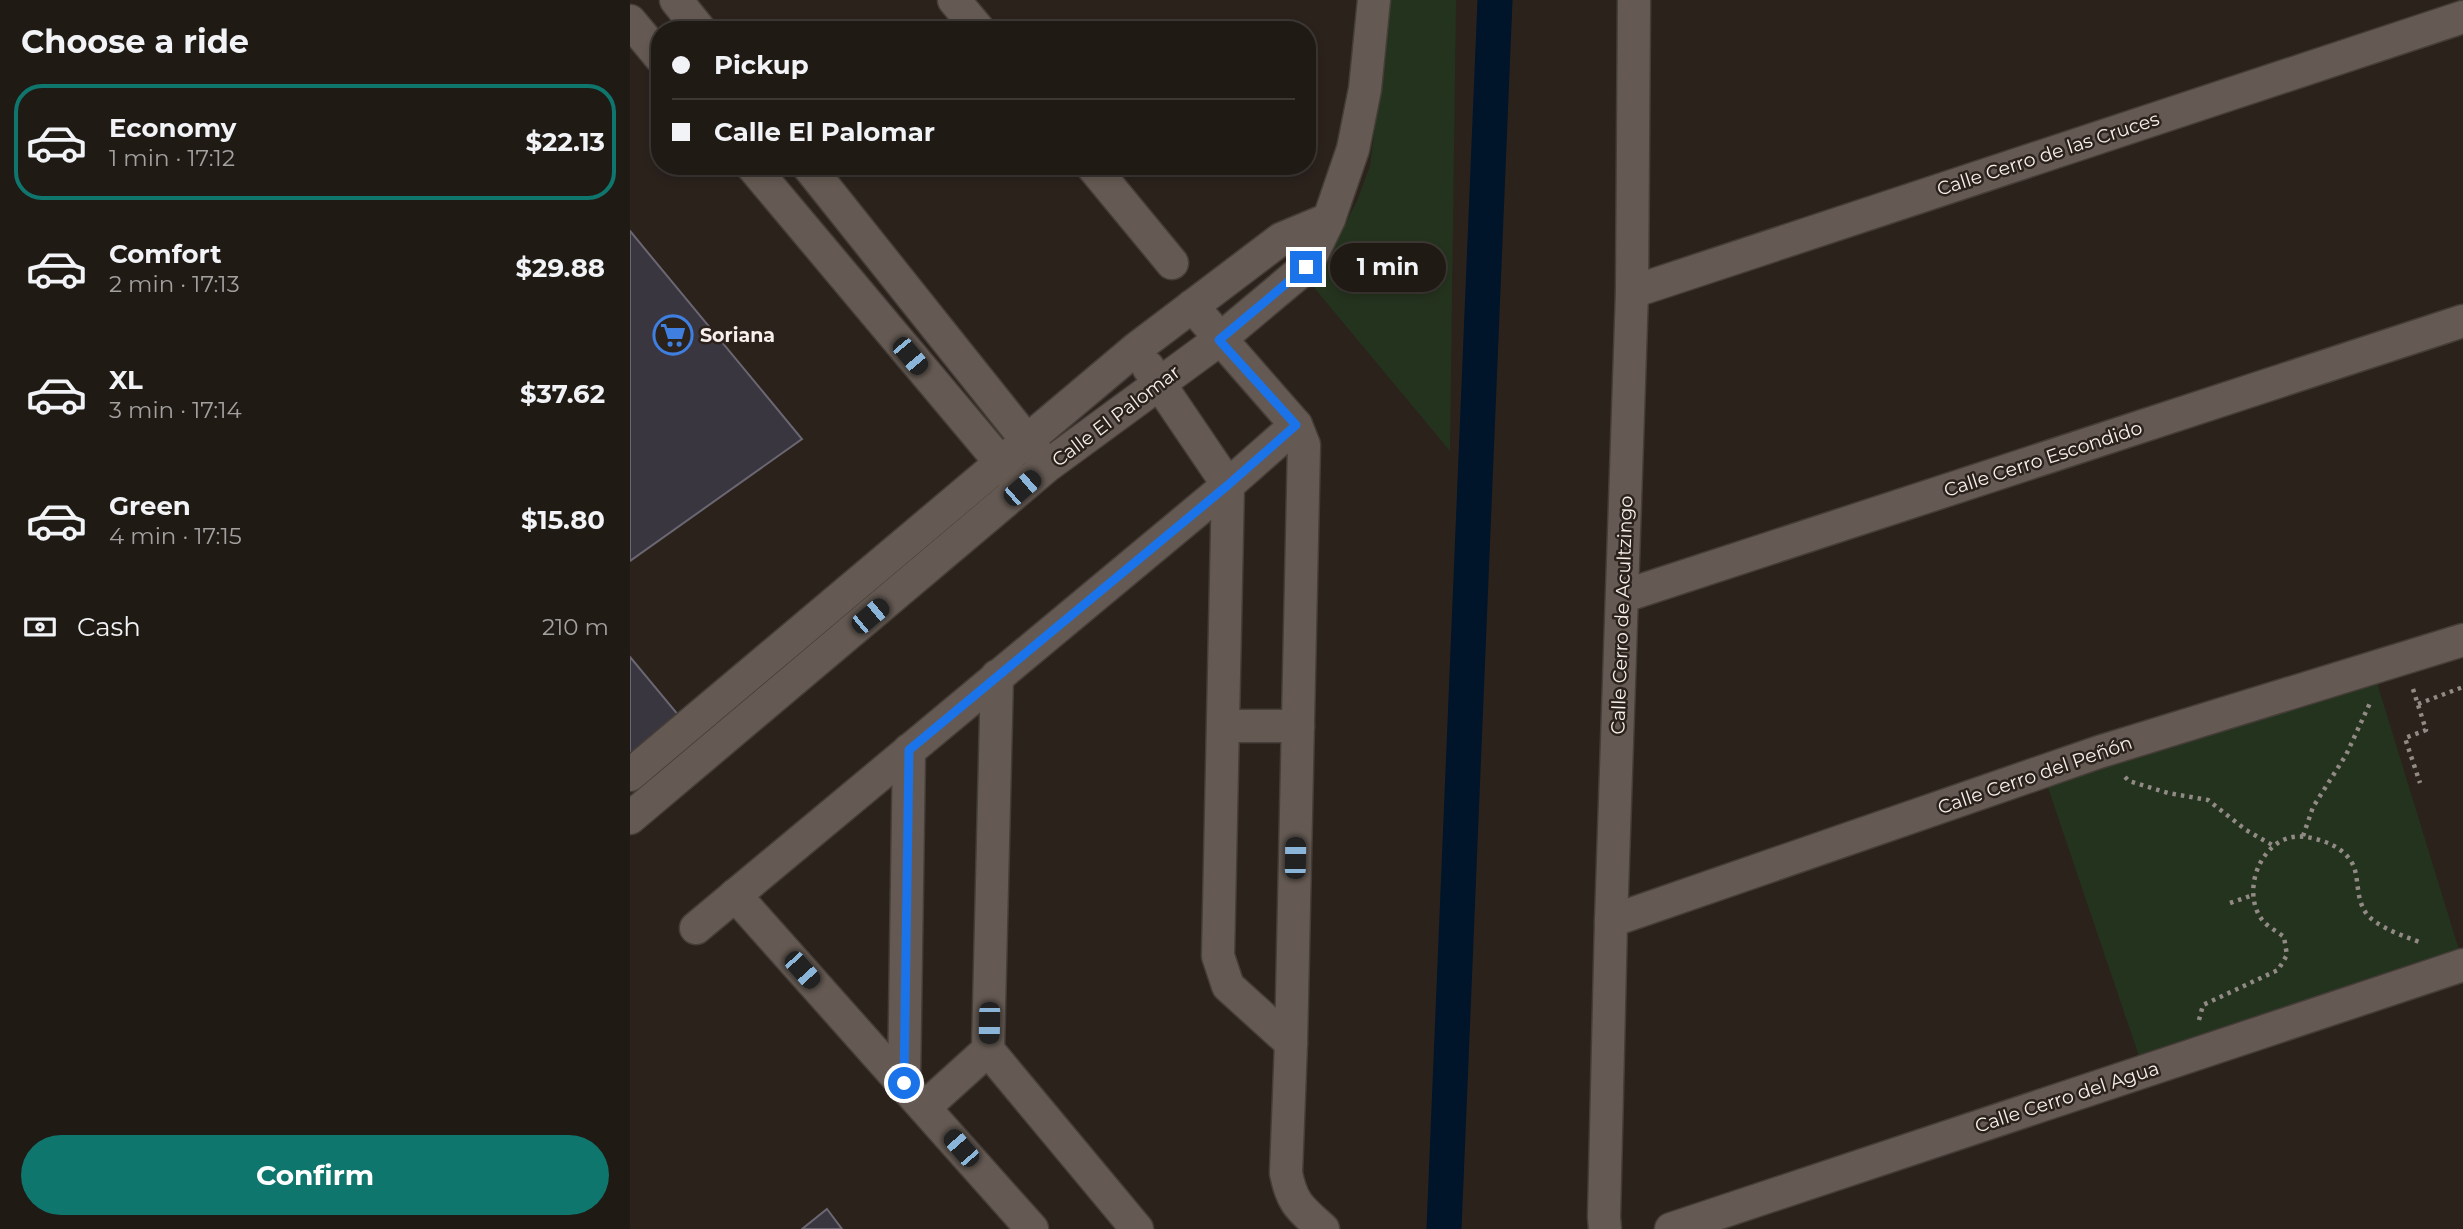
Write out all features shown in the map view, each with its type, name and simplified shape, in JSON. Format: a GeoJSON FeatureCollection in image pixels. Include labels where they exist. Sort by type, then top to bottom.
{"type":"FeatureCollection","features":[{"type":"Feature","properties":{"kind":"street"},"geometry":{"type":"LineString","coordinates":[[630,4],[638,0]]}},
{"type":"Feature","properties":{"kind":"street"},"geometry":{"type":"LineString","coordinates":[[676,0],[693,21]]}},
{"type":"Feature","properties":{"kind":"street"},"geometry":{"type":"LineString","coordinates":[[954,0],[972,21]]}},
{"type":"Feature","properties":{"kind":"street","name":"Calle El Palomar"},"geometry":{"type":"LineString","coordinates":[[630,818],[1047,466],[1219,340],[1306,267],[1329,219],[1353,149],[1363,101],[1374,0]]}},
{"type":"Feature","properties":{"kind":"street","name":"Calle Cerro de Acultzingo"},"geometry":{"type":"LineString","coordinates":[[1605,1229],[1611,921],[1624,596],[1632,292],[1634,0]]}},
{"type":"Feature","properties":{"kind":"street","name":"Calle Cerro de las Cruces"},"geometry":{"type":"LineString","coordinates":[[1632,292],[2463,17]]}},
{"type":"Feature","properties":{"kind":"street"},"geometry":{"type":"LineString","coordinates":[[630,21],[651,46]]}},
{"type":"Feature","properties":{"kind":"street"},"geometry":{"type":"LineString","coordinates":[[760,175],[1022,488]]}},
{"type":"Feature","properties":{"kind":"street"},"geometry":{"type":"LineString","coordinates":[[815,175],[1047,466]]}},
{"type":"Feature","properties":{"kind":"street"},"geometry":{"type":"LineString","coordinates":[[1099,175],[1172,264]]}},
{"type":"Feature","properties":{"kind":"street","name":"Calle El Palomar"},"geometry":{"type":"LineString","coordinates":[[630,775],[1137,348],[1282,239],[1329,219]]}},
{"type":"Feature","properties":{"kind":"street"},"geometry":{"type":"LineString","coordinates":[[1192,306],[1296,425],[1304,445],[1286,1173],[1290,1194],[1300,1209],[1323,1229]]}},
{"type":"Feature","properties":{"kind":"street","name":"Calle Cerro Escondido"},"geometry":{"type":"LineString","coordinates":[[1624,596],[2463,321]]}},
{"type":"Feature","properties":{"kind":"street"},"geometry":{"type":"LineString","coordinates":[[1137,348],[1157,384],[1228,485],[1225,726],[1218,956],[1228,986],[1291,1043]]}},
{"type":"Feature","properties":{"kind":"street"},"geometry":{"type":"LineString","coordinates":[[928,377],[958,356]]}},
{"type":"Feature","properties":{"kind":"street"},"geometry":{"type":"LineString","coordinates":[[696,928],[1228,485],[1296,425]]}},
{"type":"Feature","properties":{"kind":"street"},"geometry":{"type":"LineString","coordinates":[[866,575],[889,600]]}},
{"type":"Feature","properties":{"kind":"street","name":"Calle Cerro del Peñón"},"geometry":{"type":"LineString","coordinates":[[1611,921],[2099,752],[2463,640]]}},
{"type":"Feature","properties":{"kind":"street"},"geometry":{"type":"LineString","coordinates":[[998,676],[988,1050],[1137,1229]]}},
{"type":"Feature","properties":{"kind":"street"},"geometry":{"type":"LineString","coordinates":[[735,686],[757,712]]}},
{"type":"Feature","properties":{"kind":"street"},"geometry":{"type":"LineString","coordinates":[[1225,726],[1298,726]]}},
{"type":"Feature","properties":{"kind":"street"},"geometry":{"type":"LineString","coordinates":[[904,1083],[909,750]]}},
{"type":"Feature","properties":{"kind":"street"},"geometry":{"type":"LineString","coordinates":[[735,895],[1032,1229]]}},
{"type":"Feature","properties":{"kind":"street","name":"Calle Cerro del Agua"},"geometry":{"type":"LineString","coordinates":[[1671,1229],[2463,965]]}},
{"type":"Feature","properties":{"kind":"street"},"geometry":{"type":"LineString","coordinates":[[925,1107],[988,1050]]}},
{"type":"Feature","properties":{"kind":"path"},"geometry":{"type":"LineString","coordinates":[[2303,836],[2313,807],[2346,755],[2389,663]]}},
{"type":"Feature","properties":{"kind":"path"},"geometry":{"type":"LineString","coordinates":[[2420,783],[2405,738],[2426,730],[2418,704],[2463,687]]}},
{"type":"Feature","properties":{"kind":"path"},"geometry":{"type":"LineString","coordinates":[[2099,752],[2129,781],[2168,793],[2208,800],[2246,830],[2274,846]]}},
{"type":"Feature","properties":{"kind":"path"},"geometry":{"type":"LineString","coordinates":[[2206,1051],[2198,1023],[2203,1005],[2278,970],[2287,955],[2284,937],[2263,920],[2253,895],[2256,868],[2274,846],[2288,839],[2303,836],[2332,843],[2353,865],[2358,895],[2366,914],[2390,930],[2427,946]]}},
{"type":"Feature","properties":{"kind":"path"},"geometry":{"type":"LineString","coordinates":[[2230,903],[2253,895]]}},
{"type":"Feature","properties":{"kind":"green space"},"geometry":{"type":"Polygon","coordinates":[[[1391,0],[1456,0],[1450,451],[1307,279],[1339,236],[1357,201],[1370,166],[1391,0]]]}},
{"type":"Feature","properties":{"kind":"green space"},"geometry":{"type":"Polygon","coordinates":[[[2389,663],[2378,686],[2463,963],[2144,1071],[2042,770],[2389,663]]]}},
{"type":"Feature","properties":{"kind":"building","name":"Soriana"},"geometry":{"type":"Polygon","coordinates":[[[630,231],[802,439],[630,561],[630,231]]]}},
{"type":"Feature","properties":{"kind":"building"},"geometry":{"type":"Polygon","coordinates":[[[630,657],[680,717],[630,758],[630,657]]]}},
{"type":"Feature","properties":{"kind":"building"},"geometry":{"type":"Polygon","coordinates":[[[827,1209],[842,1229],[802,1229],[827,1209]]]}},
{"type":"Feature","properties":{"kind":"waterway"},"geometry":{"type":"LineString","coordinates":[[1444,1229],[1495,0]]}},
{"type":"Feature","properties":{"kind":"place","name":"Soriana"},"geometry":{"type":"Point","coordinates":[673,335]}},
{"type":"Feature","properties":{"kind":"route"},"geometry":{"type":"LineString","coordinates":[[904,1083],[909,750],[1228,485],[1296,425],[1219,340],[1306,267]]}}]}
